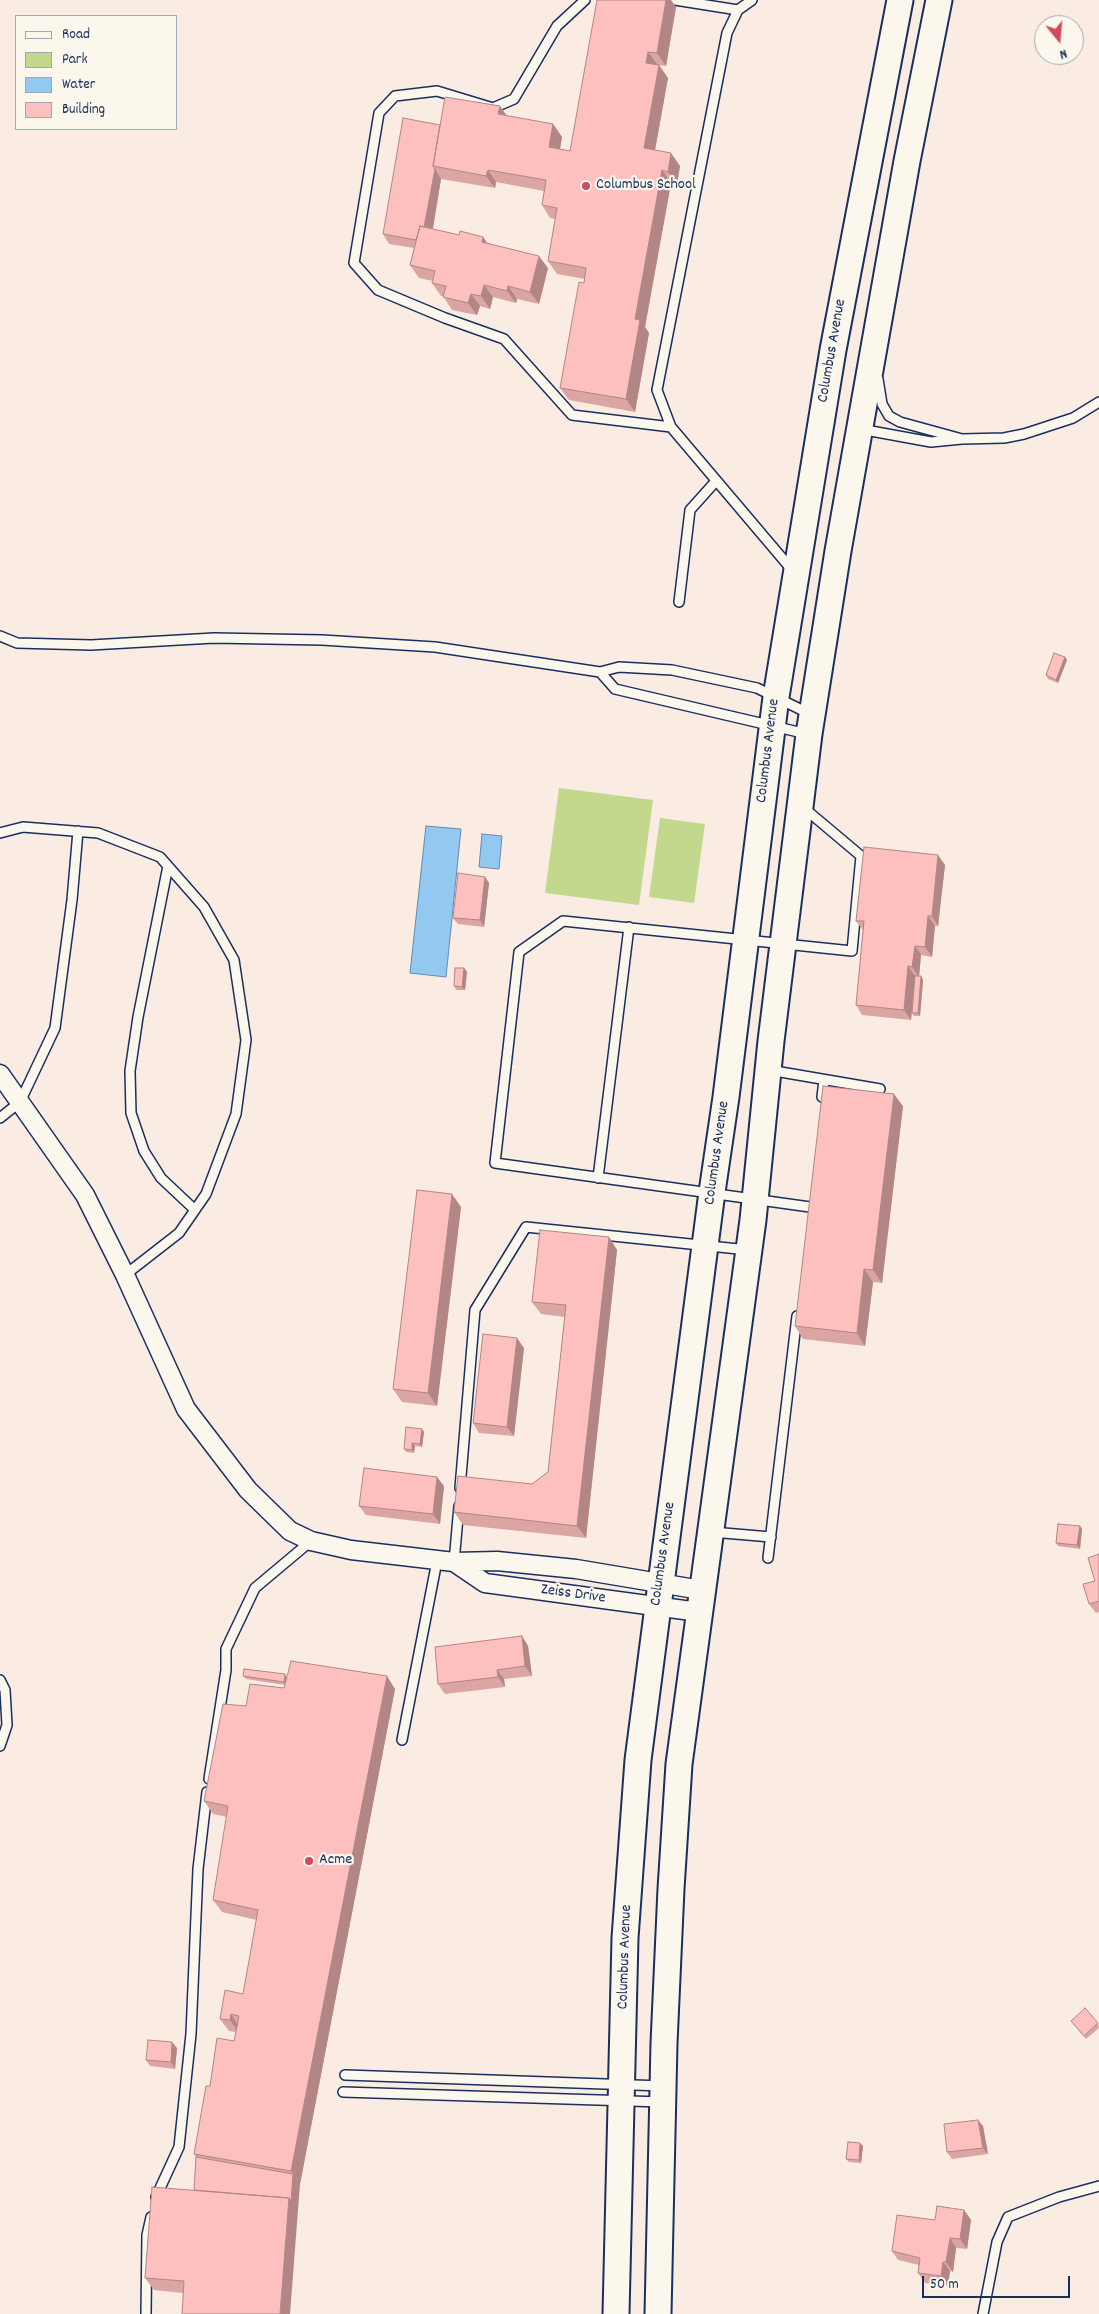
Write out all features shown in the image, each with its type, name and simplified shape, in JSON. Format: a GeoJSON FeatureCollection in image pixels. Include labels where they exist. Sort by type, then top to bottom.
{"type":"FeatureCollection","features":[{"type":"Feature","properties":{"kind":"street","name":"Columbus Avenue"},"geometry":{"type":"LineString","coordinates":[[616,2314],[625,1938],[637,1770],[658,1595],[726,1097],[776,696],[833,350],[900,0]]}},
{"type":"Feature","properties":{"kind":"street"},"geometry":{"type":"LineString","coordinates":[[658,2314],[663,2094],[671,1889],[679,1764],[755,1199],[768,1070],[810,725],[907,161],[939,0]]}},
{"type":"Feature","properties":{"kind":"street"},"geometry":{"type":"LineString","coordinates":[[806,513],[844,521]]}},
{"type":"Feature","properties":{"kind":"street","name":"Zeiss Drive"},"geometry":{"type":"LineString","coordinates":[[0,1074],[85,1195],[186,1409],[248,1490],[290,1531],[311,1541],[351,1550],[446,1562],[497,1560],[576,1569],[658,1595]]}},
{"type":"Feature","properties":{"kind":"street","name":"Zeiss Drive"},"geometry":{"type":"LineString","coordinates":[[446,1562],[485,1583],[658,1595],[700,1601]]}},
{"type":"Feature","properties":{"kind":"lane"},"geometry":{"type":"LineString","coordinates":[[586,0],[557,26],[514,98],[493,108],[436,91],[395,96],[379,113],[354,263],[378,290],[445,318],[504,339],[572,415],[671,427]]}},
{"type":"Feature","properties":{"kind":"lane"},"geometry":{"type":"LineString","coordinates":[[675,0],[738,10]]}},
{"type":"Feature","properties":{"kind":"lane"},"geometry":{"type":"LineString","coordinates":[[752,0],[738,10],[727,33],[657,390],[671,427],[796,575]]}},
{"type":"Feature","properties":{"kind":"lane"},"geometry":{"type":"LineString","coordinates":[[873,353],[882,404],[890,416],[900,422],[962,439]]}},
{"type":"Feature","properties":{"kind":"lane"},"geometry":{"type":"LineString","coordinates":[[860,428],[931,442],[1004,438],[1024,434],[1073,418],[1099,402]]}},
{"type":"Feature","properties":{"kind":"lane"},"geometry":{"type":"LineString","coordinates":[[678,602],[690,510],[716,481]]}},
{"type":"Feature","properties":{"kind":"lane"},"geometry":{"type":"LineString","coordinates":[[0,636],[17,643],[90,645],[214,638],[322,640],[435,647],[600,672],[619,667],[672,670],[757,688],[776,696],[810,725]]}},
{"type":"Feature","properties":{"kind":"lane"},"geometry":{"type":"LineString","coordinates":[[600,672],[615,689],[772,725],[810,725]]}},
{"type":"Feature","properties":{"kind":"lane"},"geometry":{"type":"LineString","coordinates":[[800,805],[861,856],[852,951],[563,921],[519,952],[495,1163],[810,1206]]}},
{"type":"Feature","properties":{"kind":"lane"},"geometry":{"type":"LineString","coordinates":[[0,833],[24,828],[98,833],[160,857],[204,906],[234,960],[246,1040],[236,1114],[206,1194],[195,1210],[179,1233],[124,1275]]}},
{"type":"Feature","properties":{"kind":"lane"},"geometry":{"type":"LineString","coordinates":[[0,1118],[20,1102],[55,1028],[72,900],[78,831]]}},
{"type":"Feature","properties":{"kind":"lane"},"geometry":{"type":"LineString","coordinates":[[168,866],[138,1017],[130,1071],[132,1113],[144,1151],[161,1178],[195,1210]]}},
{"type":"Feature","properties":{"kind":"lane"},"geometry":{"type":"LineString","coordinates":[[598,1178],[629,927]]}},
{"type":"Feature","properties":{"kind":"lane"},"geometry":{"type":"LineString","coordinates":[[768,1070],[880,1089]]}},
{"type":"Feature","properties":{"kind":"lane"},"geometry":{"type":"LineString","coordinates":[[821,1109],[824,1080]]}},
{"type":"Feature","properties":{"kind":"lane"},"geometry":{"type":"LineString","coordinates":[[809,1216],[811,1197]]}},
{"type":"Feature","properties":{"kind":"lane"},"geometry":{"type":"LineString","coordinates":[[402,1740],[446,1562],[475,1310],[526,1227],[748,1250]]}},
{"type":"Feature","properties":{"kind":"lane"},"geometry":{"type":"LineString","coordinates":[[768,1558],[798,1304]]}},
{"type":"Feature","properties":{"kind":"lane"},"geometry":{"type":"LineString","coordinates":[[710,1532],[770,1538]]}},
{"type":"Feature","properties":{"kind":"lane"},"geometry":{"type":"LineString","coordinates":[[146,2314],[147,2235],[155,2200],[179,2147],[191,2034],[198,1869],[206,1799],[226,1670],[226,1649],[255,1588],[311,1541]]}},
{"type":"Feature","properties":{"kind":"lane"},"geometry":{"type":"LineString","coordinates":[[0,1680],[5,1690],[7,1725],[0,1746]]}},
{"type":"Feature","properties":{"kind":"lane"},"geometry":{"type":"LineString","coordinates":[[345,2075],[663,2094]]}},
{"type":"Feature","properties":{"kind":"lane"},"geometry":{"type":"LineString","coordinates":[[343,2092],[622,2092],[663,2094]]}},
{"type":"Feature","properties":{"kind":"lane"},"geometry":{"type":"LineString","coordinates":[[983,2314],[997,2242],[1008,2217],[1059,2197],[1099,2186]]}},
{"type":"Feature","properties":{"kind":"green space"},"geometry":{"type":"Polygon","coordinates":[[[559,788],[653,800],[639,905],[545,893],[559,788]]]}},
{"type":"Feature","properties":{"kind":"green space"},"geometry":{"type":"Polygon","coordinates":[[[660,818],[705,824],[694,903],[649,897],[660,818]]]}},
{"type":"Feature","properties":{"kind":"water"},"geometry":{"type":"Polygon","coordinates":[[[426,826],[461,829],[446,977],[410,973],[426,826]]]}},
{"type":"Feature","properties":{"kind":"water"},"geometry":{"type":"Polygon","coordinates":[[[482,834],[502,836],[499,869],[479,867],[482,834]]]}},
{"type":"Feature","properties":{"kind":"building"},"geometry":{"type":"Polygon","coordinates":[[[597,0],[666,0],[657,53],[648,52],[646,63],[659,65],[644,148],[671,153],[668,172],[662,170],[635,319],[640,320],[626,399],[560,388],[579,282],[584,283],[586,268],[548,261],[557,208],[542,205],[546,180],[488,170],[486,176],[433,166],[445,97],[500,106],[498,114],[553,124],[549,147],[570,151],[597,0]]]}},
{"type":"Feature","properties":{"kind":"building"},"geometry":{"type":"Polygon","coordinates":[[[403,118],[440,125],[433,166],[435,169],[424,227],[420,226],[416,240],[383,234],[403,118]]]}},
{"type":"Feature","properties":{"kind":"building"},"geometry":{"type":"Polygon","coordinates":[[[420,226],[459,235],[460,231],[483,237],[482,242],[539,256],[530,292],[508,286],[507,291],[484,285],[481,296],[471,294],[468,303],[443,297],[446,286],[432,283],[435,271],[410,265],[420,226]]]}},
{"type":"Feature","properties":{"kind":"building"},"geometry":{"type":"Polygon","coordinates":[[[1054,653],[1065,657],[1056,680],[1046,675],[1054,653]]]}},
{"type":"Feature","properties":{"kind":"building"},"geometry":{"type":"Polygon","coordinates":[[[864,847],[938,855],[932,916],[928,916],[925,947],[915,946],[912,967],[908,966],[904,1010],[856,1005],[864,921],[856,921],[864,847]]]}},
{"type":"Feature","properties":{"kind":"building"},"geometry":{"type":"Polygon","coordinates":[[[458,873],[485,877],[480,920],[453,918],[458,873]]]}},
{"type":"Feature","properties":{"kind":"building"},"geometry":{"type":"Polygon","coordinates":[[[455,968],[464,968],[462,987],[454,986],[455,968]]]}},
{"type":"Feature","properties":{"kind":"building"},"geometry":{"type":"Polygon","coordinates":[[[915,976],[921,976],[918,1013],[912,1013],[915,976]]]}},
{"type":"Feature","properties":{"kind":"building"},"geometry":{"type":"Polygon","coordinates":[[[823,1086],[894,1094],[873,1270],[864,1269],[857,1333],[795,1326],[823,1086]]]}},
{"type":"Feature","properties":{"kind":"building"},"geometry":{"type":"Polygon","coordinates":[[[417,1190],[452,1194],[428,1393],[393,1389],[417,1190]]]}},
{"type":"Feature","properties":{"kind":"building"},"geometry":{"type":"Polygon","coordinates":[[[540,1230],[609,1237],[577,1526],[454,1512],[458,1476],[532,1484],[548,1472],[566,1305],[532,1302],[540,1230]]]}},
{"type":"Feature","properties":{"kind":"building"},"geometry":{"type":"Polygon","coordinates":[[[483,1334],[517,1338],[507,1427],[473,1423],[483,1334]]]}},
{"type":"Feature","properties":{"kind":"building"},"geometry":{"type":"Polygon","coordinates":[[[406,1427],[422,1429],[420,1444],[412,1443],[412,1450],[404,1449],[406,1427]]]}},
{"type":"Feature","properties":{"kind":"building"},"geometry":{"type":"Polygon","coordinates":[[[364,1468],[437,1477],[433,1514],[359,1506],[364,1468]]]}},
{"type":"Feature","properties":{"kind":"building"},"geometry":{"type":"Polygon","coordinates":[[[1058,1524],[1080,1526],[1077,1545],[1056,1543],[1058,1524]]]}},
{"type":"Feature","properties":{"kind":"building"},"geometry":{"type":"Polygon","coordinates":[[[1099,1554],[1099,1601],[1089,1604],[1083,1584],[1095,1581],[1088,1558],[1099,1554]]]}},
{"type":"Feature","properties":{"kind":"building"},"geometry":{"type":"Polygon","coordinates":[[[522,1636],[525,1666],[497,1670],[498,1677],[438,1684],[435,1647],[522,1636]]]}},
{"type":"Feature","properties":{"kind":"building"},"geometry":{"type":"Polygon","coordinates":[[[291,1661],[387,1676],[291,2171],[194,2154],[206,2086],[210,2086],[217,2038],[234,2041],[239,2016],[231,2014],[230,2020],[220,2019],[225,1990],[243,1994],[258,1910],[213,1900],[228,1806],[204,1801],[223,1704],[246,1706],[250,1684],[284,1688],[291,1661]]]}},
{"type":"Feature","properties":{"kind":"building"},"geometry":{"type":"Polygon","coordinates":[[[244,1669],[285,1674],[284,1682],[243,1676],[244,1669]]]}},
{"type":"Feature","properties":{"kind":"building"},"geometry":{"type":"Polygon","coordinates":[[[1085,2008],[1098,2023],[1084,2036],[1071,2021],[1085,2008]]]}},
{"type":"Feature","properties":{"kind":"building"},"geometry":{"type":"Polygon","coordinates":[[[148,2040],[172,2042],[171,2062],[146,2060],[148,2040]]]}},
{"type":"Feature","properties":{"kind":"building"},"geometry":{"type":"Polygon","coordinates":[[[978,2120],[983,2148],[947,2152],[944,2124],[978,2120]]]}},
{"type":"Feature","properties":{"kind":"building"},"geometry":{"type":"Polygon","coordinates":[[[848,2142],[860,2143],[859,2160],[846,2159],[848,2142]]]}},
{"type":"Feature","properties":{"kind":"building"},"geometry":{"type":"Polygon","coordinates":[[[196,2157],[293,2174],[291,2201],[289,2198],[194,2190],[196,2157]]]}},
{"type":"Feature","properties":{"kind":"building"},"geometry":{"type":"Polygon","coordinates":[[[152,2187],[289,2198],[280,2314],[182,2314],[184,2281],[145,2278],[152,2187]]]}},
{"type":"Feature","properties":{"kind":"building"},"geometry":{"type":"Polygon","coordinates":[[[937,2206],[964,2210],[960,2239],[950,2238],[946,2262],[943,2262],[941,2276],[918,2273],[920,2258],[892,2251],[897,2215],[935,2220],[937,2206]]]}},
{"type":"Feature","properties":{"kind":"place","name":"Columbus School"},"geometry":{"type":"Point","coordinates":[586,186]}},
{"type":"Feature","properties":{"kind":"place","name":"Acme"},"geometry":{"type":"Point","coordinates":[309,1861]}}]}
